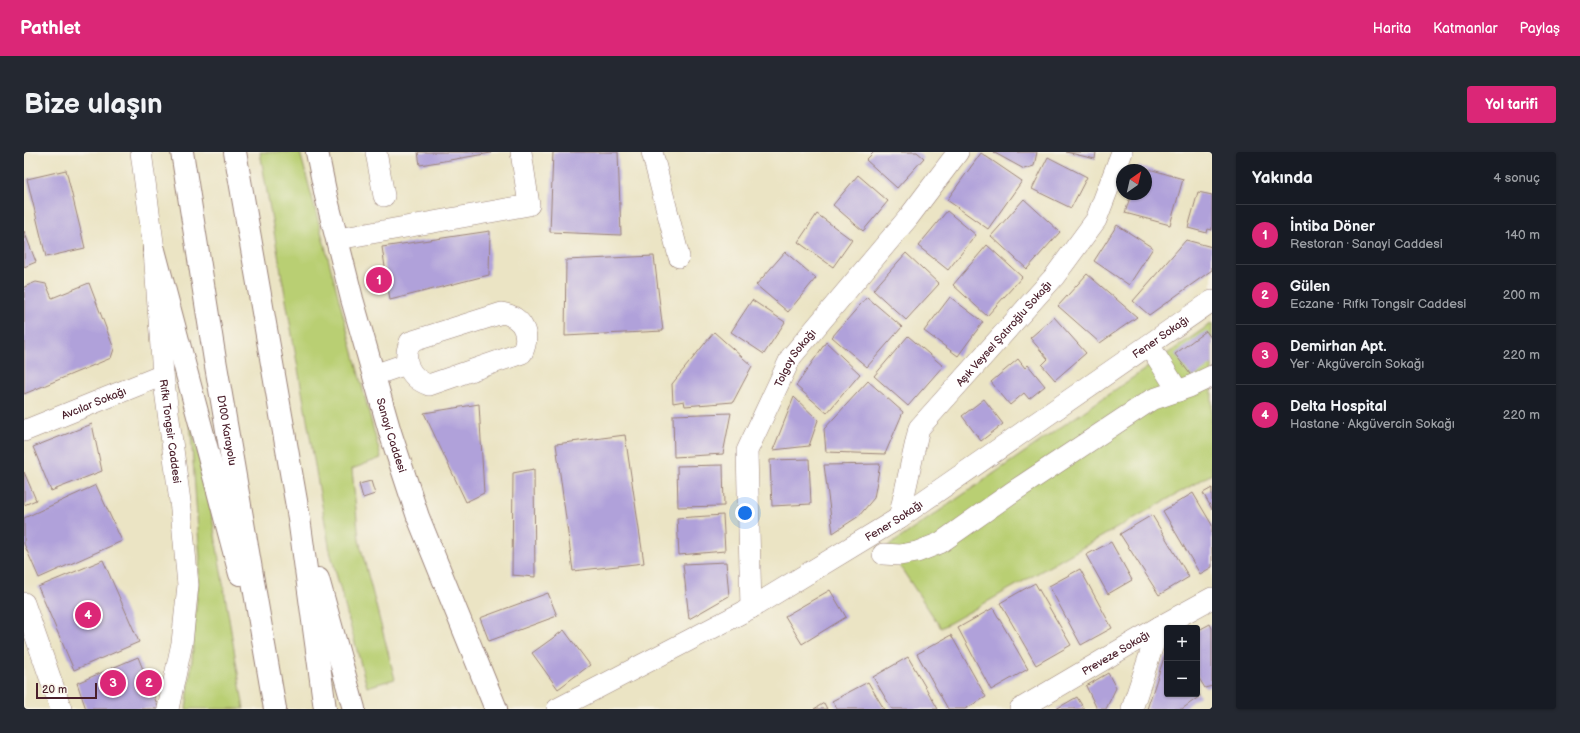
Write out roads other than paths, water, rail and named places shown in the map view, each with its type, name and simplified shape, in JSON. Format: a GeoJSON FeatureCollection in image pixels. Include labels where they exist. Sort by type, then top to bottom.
{"type":"FeatureCollection","features":[{"type":"Feature","properties":{"kind":"main road","name":"D100 Karayolu"},"geometry":{"type":"LineString","coordinates":[[182,152],[274,706]]}},
{"type":"Feature","properties":{"kind":"main road"},"geometry":{"type":"LineString","coordinates":[[235,152],[299,518],[325,709]]}},
{"type":"Feature","properties":{"kind":"main road","name":"Sanayi Caddesi"},"geometry":{"type":"LineString","coordinates":[[317,152],[326,196],[352,299],[390,432],[418,516],[496,709]]}},
{"type":"Feature","properties":{"kind":"main road"},"geometry":{"type":"LineString","coordinates":[[154,250],[274,706]]}},
{"type":"Feature","properties":{"kind":"main road"},"geometry":{"type":"LineString","coordinates":[[299,518],[323,592],[354,709]]}},
{"type":"Feature","properties":{"kind":"street","name":"Rıfkı Tongsir Caddesi"},"geometry":{"type":"LineString","coordinates":[[141,152],[154,250],[163,375],[181,509],[188,585],[182,643],[168,709]]}},
{"type":"Feature","properties":{"kind":"street"},"geometry":{"type":"LineString","coordinates":[[376,152],[384,196]]}},
{"type":"Feature","properties":{"kind":"street"},"geometry":{"type":"LineString","coordinates":[[338,239],[529,205],[521,152]]}},
{"type":"Feature","properties":{"kind":"street"},"geometry":{"type":"LineString","coordinates":[[652,152],[679,257]]}},
{"type":"Feature","properties":{"kind":"street","name":"Tolgay Sokağı"},"geometry":{"type":"LineString","coordinates":[[751,608],[746,451],[791,357],[908,218],[958,152]]}},
{"type":"Feature","properties":{"kind":"street","name":"Aşık Veysel Şatıroğlu Sokağı"},"geometry":{"type":"LineString","coordinates":[[899,518],[920,428],[1054,277],[1096,220],[1122,152]]}},
{"type":"Feature","properties":{"kind":"street","name":"Fener Sokağı"},"geometry":{"type":"LineString","coordinates":[[557,709],[751,608],[899,518],[1212,301]]}},
{"type":"Feature","properties":{"kind":"street"},"geometry":{"type":"LineString","coordinates":[[502,313],[509,314],[520,322],[524,328],[526,345],[522,353],[429,385],[415,378],[406,364],[406,356],[410,342],[495,315],[502,313]]}},
{"type":"Feature","properties":{"kind":"street"},"geometry":{"type":"LineString","coordinates":[[1149,345],[1178,391]]}},
{"type":"Feature","properties":{"kind":"street"},"geometry":{"type":"LineString","coordinates":[[374,375],[406,364]]}},
{"type":"Feature","properties":{"kind":"street","name":"Avcılar Sokağı"},"geometry":{"type":"LineString","coordinates":[[24,431],[163,375]]}},
{"type":"Feature","properties":{"kind":"street"},"geometry":{"type":"LineString","coordinates":[[883,554],[900,555],[917,552],[940,543],[1011,493],[1151,400],[1178,391],[1212,376]]}},
{"type":"Feature","properties":{"kind":"street","name":"Preveze Sokağı"},"geometry":{"type":"LineString","coordinates":[[1020,709],[1159,627],[1212,598]]}},
{"type":"Feature","properties":{"kind":"street"},"geometry":{"type":"LineString","coordinates":[[24,603],[61,709]]}},
{"type":"Feature","properties":{"kind":"street"},"geometry":{"type":"LineString","coordinates":[[1132,709],[1159,627]]}},
{"type":"Feature","properties":{"kind":"place","name":"İntiba Döner"},"geometry":{"type":"Point","coordinates":[379,280]}},
{"type":"Feature","properties":{"kind":"place","name":"Delta Hospital"},"geometry":{"type":"Point","coordinates":[88,615]}},
{"type":"Feature","properties":{"kind":"place","name":"Demirhan Apt."},"geometry":{"type":"Point","coordinates":[113,683]}},
{"type":"Feature","properties":{"kind":"place","name":"Gülen"},"geometry":{"type":"Point","coordinates":[149,683]}}]}
